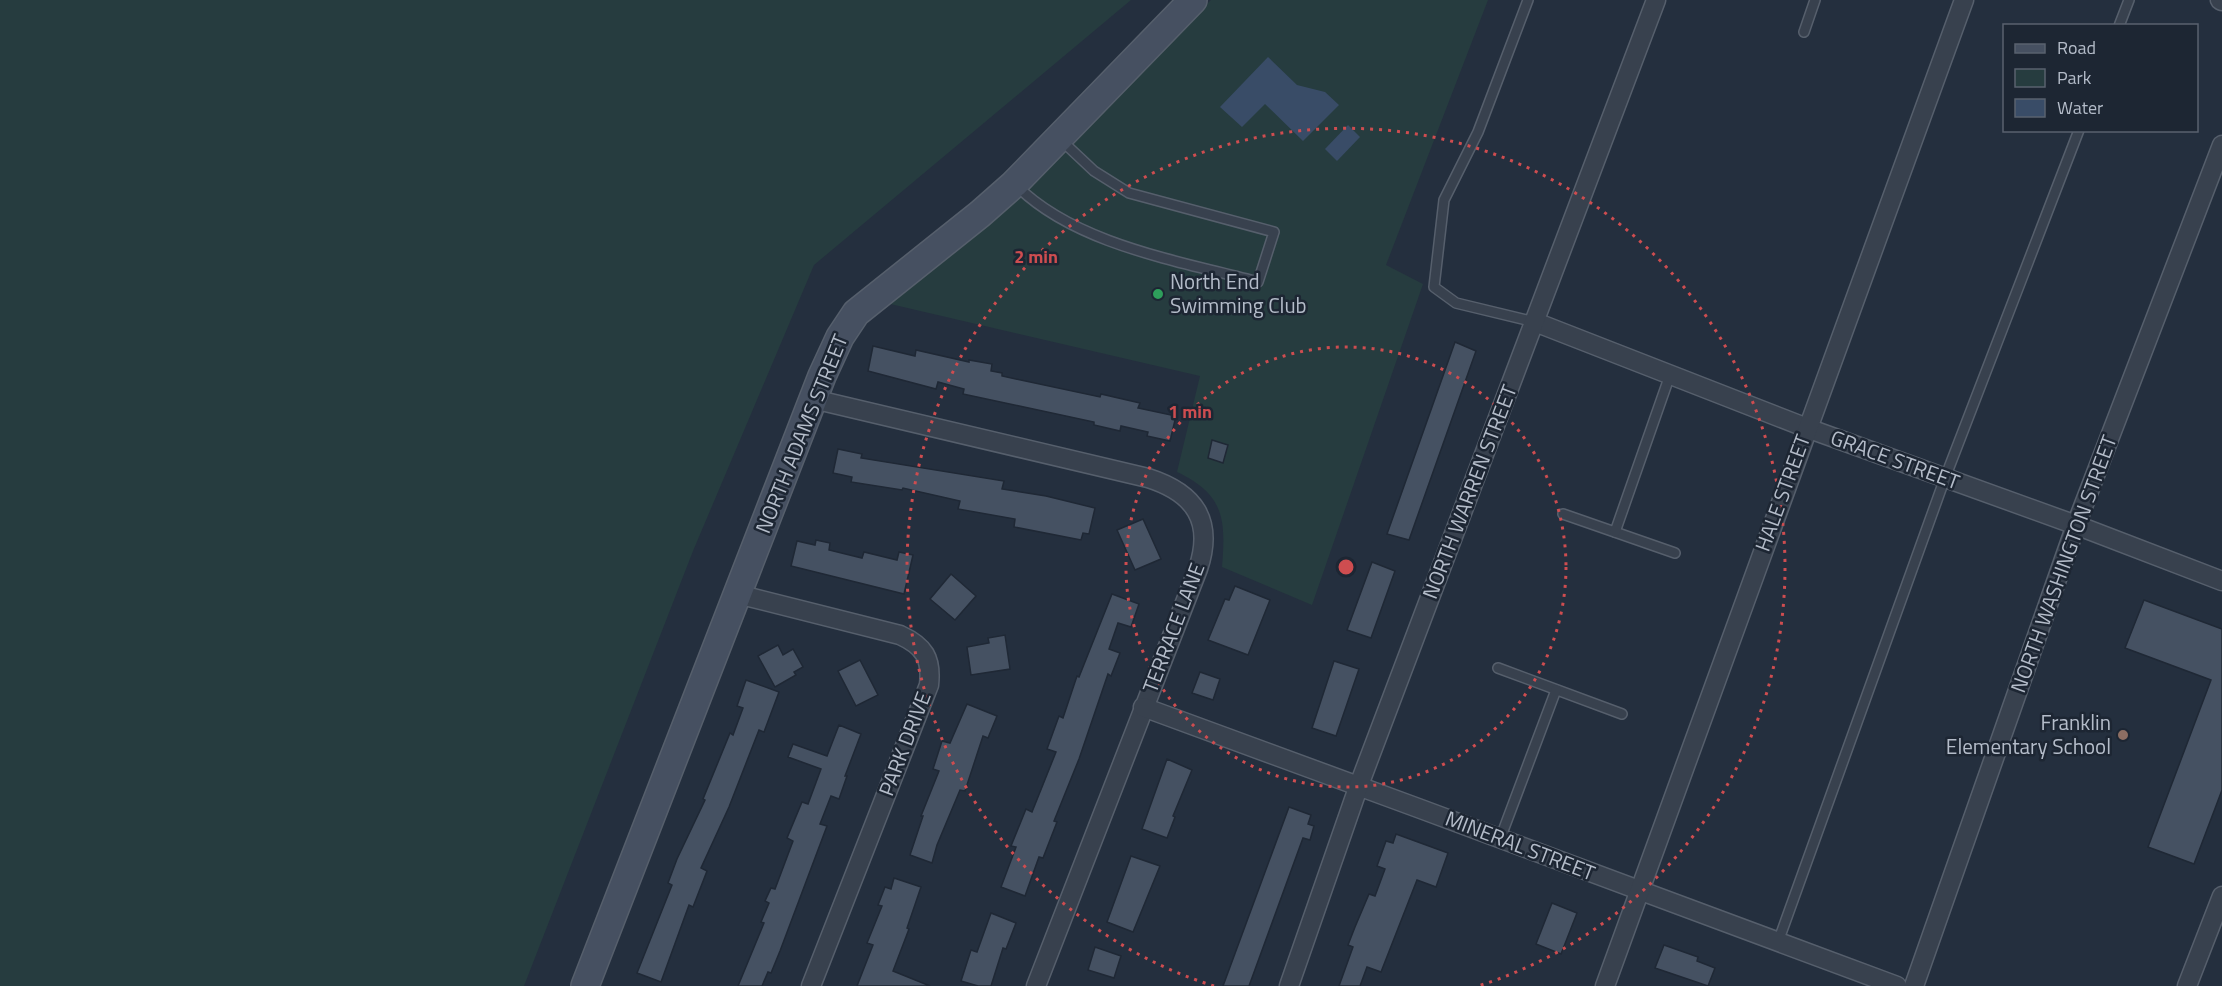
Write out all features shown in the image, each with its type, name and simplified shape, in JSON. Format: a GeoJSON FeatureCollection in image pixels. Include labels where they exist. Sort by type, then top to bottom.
{"type":"FeatureCollection","features":[{"type":"Feature","properties":{"kind":"street","name":"NORTH ADAMS STREET"},"geometry":{"type":"LineString","coordinates":[[585,986],[813,399],[840,337],[856,313],[1014,184],[1193,0]]}},
{"type":"Feature","properties":{"kind":"street","name":"NORTH WARREN STREET"},"geometry":{"type":"LineString","coordinates":[[1289,986],[1359,785],[1656,0]]}},
{"type":"Feature","properties":{"kind":"street","name":"HALE STREET"},"geometry":{"type":"LineString","coordinates":[[1605,986],[1964,0]]}},
{"type":"Feature","properties":{"kind":"street","name":"NORTH WASHINGTON STREET"},"geometry":{"type":"LineString","coordinates":[[1914,986],[2076,525],[2222,145]]}},
{"type":"Feature","properties":{"kind":"street","name":"GRACE STREET"},"geometry":{"type":"LineString","coordinates":[[1535,322],[1807,428],[2076,525],[2222,581]]}},
{"type":"Feature","properties":{"kind":"street","name":"TERRACE LANE"},"geometry":{"type":"LineString","coordinates":[[813,399],[1148,478],[1164,483],[1179,492],[1191,503],[1201,519],[1204,552],[1036,986]]}},
{"type":"Feature","properties":{"kind":"street","name":"PARK DRIVE"},"geometry":{"type":"LineString","coordinates":[[737,594],[900,635],[922,649],[928,659],[930,671],[928,685],[811,986]]}},
{"type":"Feature","properties":{"kind":"street","name":"MINERAL STREET"},"geometry":{"type":"LineString","coordinates":[[1143,707],[1359,785],[1640,892],[1897,986]]}},
{"type":"Feature","properties":{"kind":"street"},"geometry":{"type":"LineString","coordinates":[[2187,986],[2222,896]]}},
{"type":"Feature","properties":{"kind":"lane"},"geometry":{"type":"LineString","coordinates":[[1528,0],[1478,132],[1444,200],[1434,287],[1456,303],[1535,322]]}},
{"type":"Feature","properties":{"kind":"lane"},"geometry":{"type":"LineString","coordinates":[[1804,32],[1815,0]]}},
{"type":"Feature","properties":{"kind":"lane"},"geometry":{"type":"LineString","coordinates":[[2121,24],[2129,0]]}},
{"type":"Feature","properties":{"kind":"lane"},"geometry":{"type":"LineString","coordinates":[[1778,942],[1945,478],[2078,132]]}},
{"type":"Feature","properties":{"kind":"lane"},"geometry":{"type":"LineString","coordinates":[[1014,184],[1028,197],[1075,228],[1146,252],[1258,282],[1274,232],[1129,193],[1094,171],[1060,139]]}},
{"type":"Feature","properties":{"kind":"lane"},"geometry":{"type":"LineString","coordinates":[[1615,532],[1670,375]]}},
{"type":"Feature","properties":{"kind":"lane"},"geometry":{"type":"LineString","coordinates":[[1563,514],[1675,553]]}},
{"type":"Feature","properties":{"kind":"lane"},"geometry":{"type":"LineString","coordinates":[[1498,668],[1622,714]]}},
{"type":"Feature","properties":{"kind":"lane"},"geometry":{"type":"LineString","coordinates":[[1500,839],[1556,690]]}},
{"type":"Feature","properties":{"kind":"green space"},"geometry":{"type":"Polygon","coordinates":[[[0,0],[1131,0],[814,265],[693,551],[524,986],[0,986],[0,0]]]}},
{"type":"Feature","properties":{"kind":"green space","name":"North End Swimming Club"},"geometry":{"type":"Polygon","coordinates":[[[1211,0],[1488,0],[1386,265],[1423,284],[1312,605],[1222,567],[1223,535],[1219,510],[1204,489],[1177,472],[1200,376],[886,303],[998,213],[1211,0]]]}},
{"type":"Feature","properties":{"kind":"water"},"geometry":{"type":"Polygon","coordinates":[[[1268,57],[1297,85],[1325,92],[1339,105],[1303,141],[1265,104],[1242,127],[1220,107],[1268,57]]]}},
{"type":"Feature","properties":{"kind":"water"},"geometry":{"type":"Polygon","coordinates":[[[1348,125],[1360,137],[1337,161],[1325,149],[1348,125]]]}},
{"type":"Feature","properties":{"kind":"building"},"geometry":{"type":"Polygon","coordinates":[[[1455,342],[1476,351],[1409,540],[1387,534],[1455,342]]]}},
{"type":"Feature","properties":{"kind":"building"},"geometry":{"type":"Polygon","coordinates":[[[873,346],[915,356],[916,350],[969,362],[969,360],[992,364],[991,371],[1002,373],[1002,376],[1140,403],[1138,408],[1176,416],[1170,441],[1147,436],[1148,432],[1121,426],[1120,431],[1094,425],[1094,422],[963,394],[964,389],[938,382],[936,389],[868,371],[873,346]]]}},
{"type":"Feature","properties":{"kind":"building"},"geometry":{"type":"Polygon","coordinates":[[[1212,440],[1228,445],[1223,463],[1208,458],[1212,440]]]}},
{"type":"Feature","properties":{"kind":"building"},"geometry":{"type":"Polygon","coordinates":[[[838,449],[862,454],[861,458],[1004,481],[1002,489],[1046,496],[1095,508],[1089,534],[1083,533],[1081,540],[1014,527],[1015,519],[958,509],[960,501],[903,488],[902,490],[851,482],[852,477],[833,473],[838,449]]]}},
{"type":"Feature","properties":{"kind":"building"},"geometry":{"type":"Polygon","coordinates":[[[1143,519],[1161,559],[1135,570],[1117,530],[1143,519]]]}},
{"type":"Feature","properties":{"kind":"building"},"geometry":{"type":"Polygon","coordinates":[[[816,540],[830,543],[829,550],[862,558],[864,552],[897,560],[899,552],[913,555],[904,594],[791,566],[797,541],[815,545],[816,540]]]}},
{"type":"Feature","properties":{"kind":"building"},"geometry":{"type":"Polygon","coordinates":[[[1372,562],[1395,571],[1371,638],[1347,630],[1372,562]]]}},
{"type":"Feature","properties":{"kind":"building"},"geometry":{"type":"Polygon","coordinates":[[[951,574],[976,596],[955,620],[930,599],[951,574]]]}},
{"type":"Feature","properties":{"kind":"building"},"geometry":{"type":"Polygon","coordinates":[[[1235,586],[1270,600],[1248,655],[1208,640],[1225,599],[1229,600],[1235,586]]]}},
{"type":"Feature","properties":{"kind":"building"},"geometry":{"type":"Polygon","coordinates":[[[1112,594],[1139,604],[1131,627],[1118,623],[1109,649],[1120,653],[1111,676],[1108,674],[1079,759],[1054,821],[1057,822],[1043,858],[1039,857],[1025,896],[1001,887],[1016,847],[1011,846],[1026,809],[1032,812],[1056,752],[1047,749],[1059,716],[1063,718],[1077,676],[1079,677],[1112,594]]]}},
{"type":"Feature","properties":{"kind":"building"},"geometry":{"type":"Polygon","coordinates":[[[2144,600],[2222,629],[2222,790],[2194,864],[2148,847],[2211,680],[2125,648],[2144,600]]]}},
{"type":"Feature","properties":{"kind":"building"},"geometry":{"type":"Polygon","coordinates":[[[1005,635],[1010,669],[971,675],[967,647],[989,643],[988,638],[1005,635]]]}},
{"type":"Feature","properties":{"kind":"building"},"geometry":{"type":"Polygon","coordinates":[[[778,645],[783,655],[793,649],[803,667],[794,672],[796,675],[775,687],[758,656],[778,645]]]}},
{"type":"Feature","properties":{"kind":"building"},"geometry":{"type":"Polygon","coordinates":[[[860,660],[878,695],[856,706],[838,671],[860,660]]]}},
{"type":"Feature","properties":{"kind":"building"},"geometry":{"type":"Polygon","coordinates":[[[1334,661],[1359,669],[1336,736],[1312,728],[1334,661]]]}},
{"type":"Feature","properties":{"kind":"building"},"geometry":{"type":"Polygon","coordinates":[[[1200,672],[1220,679],[1213,700],[1192,693],[1200,672]]]}},
{"type":"Feature","properties":{"kind":"building"},"geometry":{"type":"Polygon","coordinates":[[[746,680],[779,692],[764,732],[759,730],[729,807],[701,868],[707,871],[693,907],[689,905],[661,982],[637,973],[672,885],[668,883],[677,859],[705,800],[703,799],[730,733],[733,735],[743,708],[737,706],[746,680]]]}},
{"type":"Feature","properties":{"kind":"building"},"geometry":{"type":"Polygon","coordinates":[[[967,704],[997,716],[988,738],[983,736],[965,791],[960,790],[932,863],[910,855],[923,816],[921,816],[939,771],[933,769],[942,741],[950,743],[967,704]]]}},
{"type":"Feature","properties":{"kind":"building"},"geometry":{"type":"Polygon","coordinates":[[[839,725],[861,734],[839,799],[831,796],[820,824],[827,826],[771,973],[768,972],[762,986],[738,986],[764,923],[761,922],[769,903],[765,901],[771,888],[775,889],[793,841],[787,838],[802,802],[808,804],[821,769],[788,757],[793,744],[827,756],[839,725]]]}},
{"type":"Feature","properties":{"kind":"building"},"geometry":{"type":"Polygon","coordinates":[[[1167,759],[1192,770],[1173,816],[1175,817],[1167,838],[1142,829],[1167,759]]]}},
{"type":"Feature","properties":{"kind":"building"},"geometry":{"type":"Polygon","coordinates":[[[1289,807],[1311,815],[1308,824],[1314,826],[1310,840],[1303,838],[1249,986],[1223,986],[1289,807]]]}},
{"type":"Feature","properties":{"kind":"building"},"geometry":{"type":"Polygon","coordinates":[[[1396,834],[1448,853],[1436,887],[1417,880],[1381,972],[1367,967],[1360,986],[1339,986],[1353,947],[1348,945],[1355,927],[1369,894],[1375,896],[1385,869],[1377,866],[1386,841],[1393,843],[1396,834]]]}},
{"type":"Feature","properties":{"kind":"building"},"geometry":{"type":"Polygon","coordinates":[[[1131,856],[1160,866],[1133,932],[1107,922],[1131,856]]]}},
{"type":"Feature","properties":{"kind":"building"},"geometry":{"type":"Polygon","coordinates":[[[894,878],[921,887],[907,928],[909,929],[893,971],[930,986],[857,986],[873,945],[867,943],[882,906],[878,905],[885,887],[891,889],[894,878]]]}},
{"type":"Feature","properties":{"kind":"building"},"geometry":{"type":"Polygon","coordinates":[[[1552,903],[1577,913],[1561,954],[1536,944],[1552,903]]]}},
{"type":"Feature","properties":{"kind":"building"},"geometry":{"type":"Polygon","coordinates":[[[991,913],[1016,923],[1006,949],[1003,948],[991,986],[978,986],[961,981],[971,950],[977,952],[991,913]]]}},
{"type":"Feature","properties":{"kind":"building"},"geometry":{"type":"Polygon","coordinates":[[[1664,945],[1698,957],[1697,961],[1715,968],[1708,986],[1655,968],[1664,945]]]}},
{"type":"Feature","properties":{"kind":"building"},"geometry":{"type":"Polygon","coordinates":[[[1095,947],[1121,956],[1114,978],[1088,970],[1095,947]]]}},
{"type":"Feature","properties":{"kind":"place","name":"North End Swimming Club"},"geometry":{"type":"Point","coordinates":[1158,294]}},
{"type":"Feature","properties":{"kind":"place","name":"Franklin Elementary School"},"geometry":{"type":"Point","coordinates":[2123,735]}}]}
